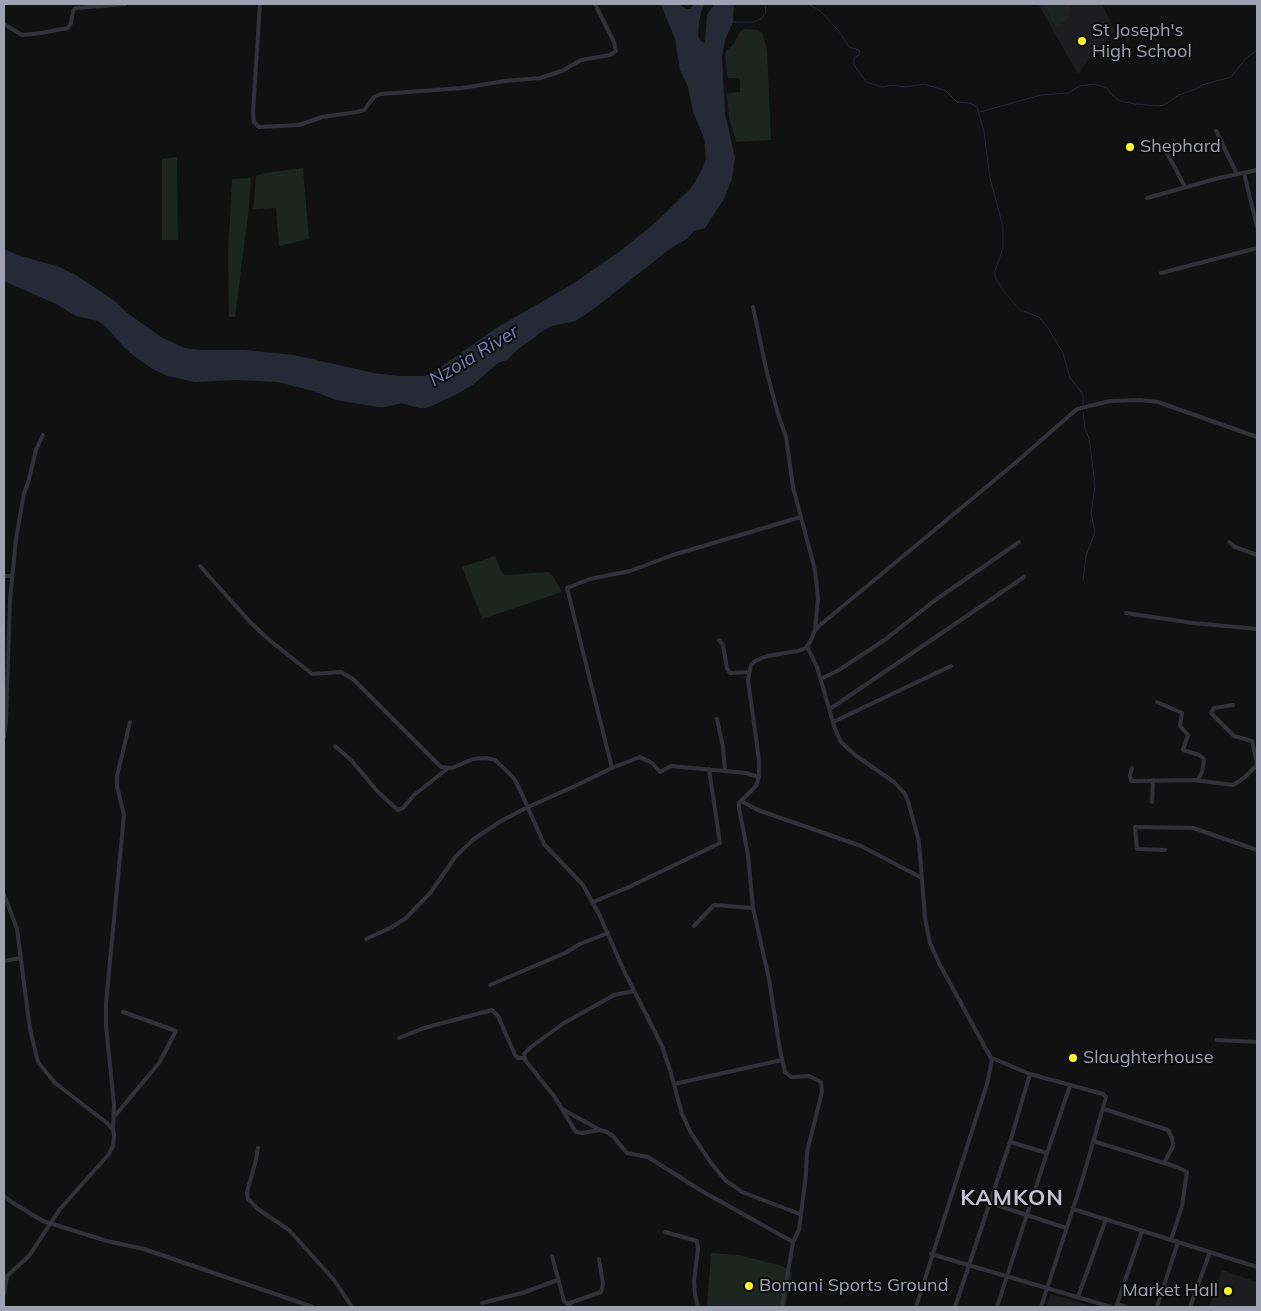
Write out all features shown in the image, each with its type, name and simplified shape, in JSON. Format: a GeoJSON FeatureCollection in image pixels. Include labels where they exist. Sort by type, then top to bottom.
{"type":"FeatureCollection","features":[{"type":"Feature","properties":{"kind":"street"},"geometry":{"type":"LineString","coordinates":[[4,24],[22,35],[41,33],[68,28],[73,11],[76,8],[126,4]]}},
{"type":"Feature","properties":{"kind":"street"},"geometry":{"type":"LineString","coordinates":[[260,4],[254,112],[254,122],[258,127],[299,125],[322,117],[358,112],[364,110],[374,96],[381,94],[462,88],[502,81],[546,77],[562,71],[581,60],[610,55],[616,51],[614,42],[595,4]]}},
{"type":"Feature","properties":{"kind":"street"},"geometry":{"type":"LineString","coordinates":[[1216,131],[1237,174]]}},
{"type":"Feature","properties":{"kind":"street"},"geometry":{"type":"LineString","coordinates":[[1164,149],[1185,187]]}},
{"type":"Feature","properties":{"kind":"street"},"geometry":{"type":"LineString","coordinates":[[1148,198],[1257,170]]}},
{"type":"Feature","properties":{"kind":"street"},"geometry":{"type":"LineString","coordinates":[[1244,173],[1257,228]]}},
{"type":"Feature","properties":{"kind":"street"},"geometry":{"type":"LineString","coordinates":[[1161,273],[1257,248]]}},
{"type":"Feature","properties":{"kind":"street"},"geometry":{"type":"LineString","coordinates":[[753,307],[769,382],[786,437],[793,486],[816,580],[818,598],[815,630],[807,646],[802,650],[759,659],[753,663],[749,672],[750,698],[758,749],[759,777],[756,786],[741,801],[739,808],[748,855],[753,908],[769,979],[785,1072],[791,1077],[810,1076],[821,1082],[822,1092],[807,1152],[799,1230],[793,1242],[782,1307]]}},
{"type":"Feature","properties":{"kind":"street"},"geometry":{"type":"LineString","coordinates":[[815,630],[1077,409],[1110,401],[1140,400],[1158,402],[1257,436]]}},
{"type":"Feature","properties":{"kind":"street"},"geometry":{"type":"LineString","coordinates":[[4,737],[9,618],[16,539],[24,493],[36,450],[43,435]]}},
{"type":"Feature","properties":{"kind":"street"},"geometry":{"type":"LineString","coordinates":[[612,768],[567,588],[590,579],[630,571],[673,555],[801,517]]}},
{"type":"Feature","properties":{"kind":"street"},"geometry":{"type":"LineString","coordinates":[[821,679],[872,649],[934,602],[1019,542]]}},
{"type":"Feature","properties":{"kind":"street"},"geometry":{"type":"LineString","coordinates":[[1229,542],[1235,547],[1257,555]]}},
{"type":"Feature","properties":{"kind":"street"},"geometry":{"type":"LineString","coordinates":[[200,566],[258,630],[303,668],[312,674],[338,672],[348,676],[370,694],[438,765],[447,769]]}},
{"type":"Feature","properties":{"kind":"street"},"geometry":{"type":"LineString","coordinates":[[4,576],[12,576]]}},
{"type":"Feature","properties":{"kind":"street"},"geometry":{"type":"LineString","coordinates":[[830,709],[1024,577]]}},
{"type":"Feature","properties":{"kind":"street"},"geometry":{"type":"LineString","coordinates":[[1126,613],[1194,623],[1257,629]]}},
{"type":"Feature","properties":{"kind":"street"},"geometry":{"type":"LineString","coordinates":[[719,640],[723,645],[727,668],[730,673],[749,672]]}},
{"type":"Feature","properties":{"kind":"street"},"geometry":{"type":"LineString","coordinates":[[807,646],[821,679],[838,736],[846,748],[894,782],[905,794],[912,810],[918,835],[926,926],[934,953],[992,1058],[992,1066],[987,1084],[931,1254],[916,1307]]}},
{"type":"Feature","properties":{"kind":"street"},"geometry":{"type":"LineString","coordinates":[[833,722],[950,666]]}},
{"type":"Feature","properties":{"kind":"street"},"geometry":{"type":"LineString","coordinates":[[1157,702],[1182,714],[1180,726],[1188,735],[1183,750],[1199,755],[1204,759],[1202,772],[1198,780]]}},
{"type":"Feature","properties":{"kind":"street"},"geometry":{"type":"LineString","coordinates":[[1132,768],[1131,781],[1198,780],[1235,785],[1257,764],[1252,741],[1234,736],[1211,713],[1214,708],[1233,705]]}},
{"type":"Feature","properties":{"kind":"street"},"geometry":{"type":"LineString","coordinates":[[717,719],[723,746],[725,771]]}},
{"type":"Feature","properties":{"kind":"street"},"geometry":{"type":"LineString","coordinates":[[4,1294],[7,1276],[30,1256],[60,1209],[109,1154],[114,1140],[106,1002],[124,815],[116,781],[130,722]]}},
{"type":"Feature","properties":{"kind":"street"},"geometry":{"type":"LineString","coordinates":[[335,746],[351,760],[384,798],[398,810],[447,769],[480,758],[495,760],[515,780],[544,844],[583,885],[593,902],[662,1046],[682,1114],[691,1133],[725,1180],[742,1192],[800,1214]]}},
{"type":"Feature","properties":{"kind":"street"},"geometry":{"type":"LineString","coordinates":[[366,939],[406,918],[431,892],[456,856],[474,839],[504,819],[612,768],[640,757],[652,763],[660,772],[670,766],[709,769],[759,777]]}},
{"type":"Feature","properties":{"kind":"street"},"geometry":{"type":"LineString","coordinates":[[593,902],[629,887],[720,843],[709,769]]}},
{"type":"Feature","properties":{"kind":"street"},"geometry":{"type":"LineString","coordinates":[[1152,802],[1153,780]]}},
{"type":"Feature","properties":{"kind":"street"},"geometry":{"type":"LineString","coordinates":[[741,801],[758,810],[861,846],[922,878]]}},
{"type":"Feature","properties":{"kind":"street"},"geometry":{"type":"LineString","coordinates":[[1165,850],[1137,849],[1135,827],[1193,828],[1257,850]]}},
{"type":"Feature","properties":{"kind":"street"},"geometry":{"type":"LineString","coordinates":[[4,894],[17,929],[30,1029],[38,1062],[55,1083],[94,1112],[113,1130]]}},
{"type":"Feature","properties":{"kind":"street"},"geometry":{"type":"LineString","coordinates":[[694,926],[714,905],[753,908]]}},
{"type":"Feature","properties":{"kind":"street"},"geometry":{"type":"LineString","coordinates":[[490,985],[608,933]]}},
{"type":"Feature","properties":{"kind":"street"},"geometry":{"type":"LineString","coordinates":[[4,962],[20,958]]}},
{"type":"Feature","properties":{"kind":"street"},"geometry":{"type":"LineString","coordinates":[[524,1058],[524,1054],[531,1047],[564,1023],[614,996],[634,991]]}},
{"type":"Feature","properties":{"kind":"street"},"geometry":{"type":"LineString","coordinates":[[399,1038],[424,1028],[492,1010],[498,1016],[514,1055],[518,1058],[524,1058]]}},
{"type":"Feature","properties":{"kind":"street"},"geometry":{"type":"LineString","coordinates":[[114,1117],[158,1063],[176,1031],[123,1012]]}},
{"type":"Feature","properties":{"kind":"street"},"geometry":{"type":"LineString","coordinates":[[1217,1040],[1257,1042]]}},
{"type":"Feature","properties":{"kind":"street"},"geometry":{"type":"LineString","coordinates":[[524,1058],[549,1089],[576,1132],[600,1130]]}},
{"type":"Feature","properties":{"kind":"street"},"geometry":{"type":"LineString","coordinates":[[992,1058],[1030,1074],[1104,1094],[1106,1099],[1041,1307]]}},
{"type":"Feature","properties":{"kind":"street"},"geometry":{"type":"LineString","coordinates":[[674,1084],[782,1060]]}},
{"type":"Feature","properties":{"kind":"street"},"geometry":{"type":"LineString","coordinates":[[955,1307],[1010,1142],[1030,1074]]}},
{"type":"Feature","properties":{"kind":"street"},"geometry":{"type":"LineString","coordinates":[[997,1307],[1046,1153],[1070,1086]]}},
{"type":"Feature","properties":{"kind":"street"},"geometry":{"type":"LineString","coordinates":[[1104,1109],[1168,1130],[1173,1146],[1164,1163]]}},
{"type":"Feature","properties":{"kind":"street"},"geometry":{"type":"LineString","coordinates":[[562,1110],[607,1132],[613,1136],[627,1153],[648,1157],[700,1190],[793,1242]]}},
{"type":"Feature","properties":{"kind":"street"},"geometry":{"type":"LineString","coordinates":[[1093,1141],[1181,1168],[1188,1174],[1182,1206],[1171,1240]]}},
{"type":"Feature","properties":{"kind":"street"},"geometry":{"type":"LineString","coordinates":[[1010,1142],[1046,1153]]}},
{"type":"Feature","properties":{"kind":"street"},"geometry":{"type":"LineString","coordinates":[[258,1148],[247,1192],[248,1199],[258,1209],[289,1230],[334,1280],[352,1307]]}},
{"type":"Feature","properties":{"kind":"street"},"geometry":{"type":"LineString","coordinates":[[4,1196],[43,1221],[144,1249],[312,1307]]}},
{"type":"Feature","properties":{"kind":"street"},"geometry":{"type":"LineString","coordinates":[[990,1203],[1066,1228]]}},
{"type":"Feature","properties":{"kind":"street"},"geometry":{"type":"LineString","coordinates":[[1073,1209],[1257,1267]]}},
{"type":"Feature","properties":{"kind":"street"},"geometry":{"type":"LineString","coordinates":[[1078,1297],[1106,1219]]}},
{"type":"Feature","properties":{"kind":"street"},"geometry":{"type":"LineString","coordinates":[[665,1232],[697,1241],[698,1248],[694,1282],[698,1307]]}},
{"type":"Feature","properties":{"kind":"street"},"geometry":{"type":"LineString","coordinates":[[1126,1307],[1116,1306],[1142,1232]]}},
{"type":"Feature","properties":{"kind":"street"},"geometry":{"type":"LineString","coordinates":[[1157,1307],[1178,1242]]}},
{"type":"Feature","properties":{"kind":"street"},"geometry":{"type":"LineString","coordinates":[[1190,1307],[1210,1252]]}},
{"type":"Feature","properties":{"kind":"street"},"geometry":{"type":"LineString","coordinates":[[931,1254],[1111,1307]]}},
{"type":"Feature","properties":{"kind":"street"},"geometry":{"type":"LineString","coordinates":[[552,1256],[564,1300],[571,1307]]}},
{"type":"Feature","properties":{"kind":"street"},"geometry":{"type":"LineString","coordinates":[[567,1304],[601,1292],[603,1284],[599,1259]]}},
{"type":"Feature","properties":{"kind":"street"},"geometry":{"type":"LineString","coordinates":[[482,1303],[558,1280]]}},
{"type":"Feature","properties":{"kind":"shaded area","name":"St Joseph's High School"},"geometry":{"type":"Polygon","coordinates":[[[1038,4],[1102,4],[1115,31],[1094,52],[1078,74],[1038,4]]]}},
{"type":"Feature","properties":{"kind":"shaded area"},"geometry":{"type":"Polygon","coordinates":[[[1043,4],[1069,4],[1068,19],[1056,27],[1043,4]]]}},
{"type":"Feature","properties":{"kind":"shaded area"},"geometry":{"type":"Polygon","coordinates":[[[743,29],[758,30],[762,33],[767,49],[771,140],[736,142],[729,118],[727,95],[740,92],[740,80],[739,78],[729,78],[727,76],[725,54],[743,29]]]}},
{"type":"Feature","properties":{"kind":"shaded area"},"geometry":{"type":"Polygon","coordinates":[[[177,157],[178,240],[162,240],[162,159],[177,157]]]}},
{"type":"Feature","properties":{"kind":"shaded area"},"geometry":{"type":"Polygon","coordinates":[[[303,168],[309,239],[279,246],[276,208],[253,209],[256,176],[264,173],[303,168]]]}},
{"type":"Feature","properties":{"kind":"shaded area"},"geometry":{"type":"Polygon","coordinates":[[[251,178],[235,317],[229,317],[228,254],[232,179],[251,178]]]}},
{"type":"Feature","properties":{"kind":"shaded area"},"geometry":{"type":"Polygon","coordinates":[[[495,556],[501,571],[505,575],[548,572],[553,576],[562,592],[482,619],[462,567],[495,556]]]}},
{"type":"Feature","properties":{"kind":"shaded area","name":"Bomani Sports Ground"},"geometry":{"type":"Polygon","coordinates":[[[711,1253],[739,1255],[783,1266],[792,1273],[785,1307],[707,1307],[711,1253]]]}},
{"type":"Feature","properties":{"kind":"shaded area"},"geometry":{"type":"Polygon","coordinates":[[[1222,1270],[1257,1282],[1257,1307],[1209,1307],[1222,1270]]]}},
{"type":"Feature","properties":{"kind":"shaded area"},"geometry":{"type":"Polygon","coordinates":[[[1050,1294],[1095,1307],[1046,1307],[1050,1294]]]}},
{"type":"Feature","properties":{"kind":"water","name":"Nzoia River"},"geometry":{"type":"Polygon","coordinates":[[[661,4],[678,4],[690,9],[694,4],[705,4],[701,12],[698,36],[704,43],[707,15],[713,6],[712,4],[734,4],[733,22],[725,40],[722,56],[725,113],[735,158],[732,179],[724,199],[705,228],[694,231],[687,239],[671,248],[591,311],[575,321],[552,326],[542,331],[507,360],[498,363],[474,384],[434,405],[419,408],[401,403],[378,407],[336,400],[313,391],[278,382],[236,380],[195,382],[167,376],[134,356],[98,321],[76,316],[56,304],[4,281],[4,249],[59,267],[76,275],[116,302],[126,312],[161,337],[184,348],[245,350],[294,355],[374,373],[399,376],[423,376],[432,373],[498,327],[571,285],[619,252],[655,223],[695,182],[706,159],[704,138],[693,112],[688,87],[680,70],[675,39],[661,4]]]}},
{"type":"Feature","properties":{"kind":"waterway"},"geometry":{"type":"LineString","coordinates":[[732,22],[754,22],[761,19],[766,13],[765,4]]}},
{"type":"Feature","properties":{"kind":"waterway"},"geometry":{"type":"LineString","coordinates":[[808,4],[819,10],[839,31],[849,47],[859,50],[860,54],[854,58],[854,65],[866,82],[882,87],[891,85],[905,87],[924,84],[946,91],[957,102],[970,103],[977,107],[984,132],[990,178],[1003,227],[1003,248],[995,271],[995,277],[1002,289],[1020,310],[1039,317],[1048,328],[1063,353],[1070,378],[1083,394],[1083,405]]}},
{"type":"Feature","properties":{"kind":"waterway"},"geometry":{"type":"LineString","coordinates":[[980,112],[1041,95],[1068,93],[1080,86],[1094,84],[1107,88],[1120,101],[1135,104],[1164,105],[1179,95],[1202,85],[1231,77],[1245,59],[1257,50]]}},
{"type":"Feature","properties":{"kind":"waterway"},"geometry":{"type":"LineString","coordinates":[[1083,412],[1085,429],[1089,438],[1095,486],[1091,513],[1095,532],[1086,556],[1083,581]]}},
{"type":"Feature","properties":{"kind":"place","name":"St Joseph's High School"},"geometry":{"type":"Point","coordinates":[1082,41]}},
{"type":"Feature","properties":{"kind":"place","name":"Shephard"},"geometry":{"type":"Point","coordinates":[1130,147]}},
{"type":"Feature","properties":{"kind":"place","name":"Slaughterhouse"},"geometry":{"type":"Point","coordinates":[1073,1058]}},
{"type":"Feature","properties":{"kind":"place","name":"Bomani Sports Ground"},"geometry":{"type":"Point","coordinates":[749,1286]}},
{"type":"Feature","properties":{"kind":"place","name":"Market Hall"},"geometry":{"type":"Point","coordinates":[1228,1291]}},
{"type":"Feature","properties":{"kind":"district","name":"KAMKON"},"geometry":{"type":"Point","coordinates":[1012,1198]}}]}
